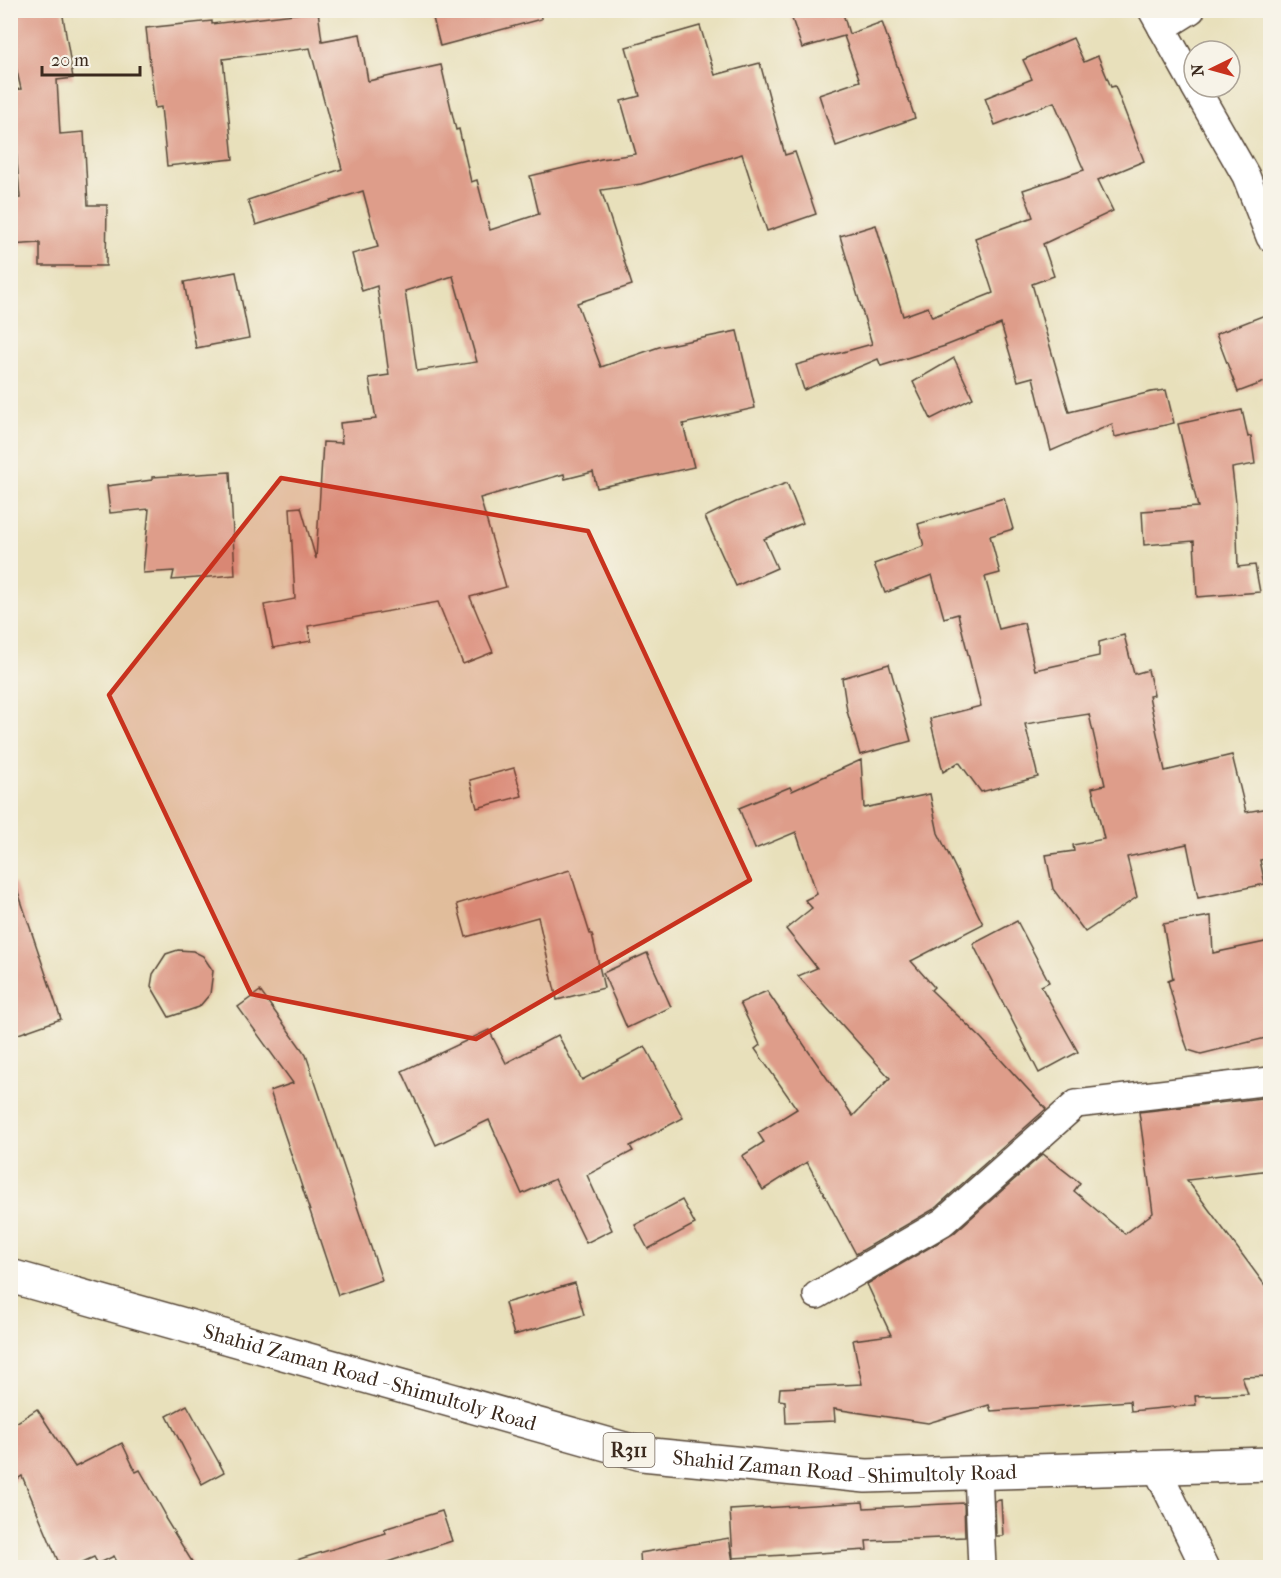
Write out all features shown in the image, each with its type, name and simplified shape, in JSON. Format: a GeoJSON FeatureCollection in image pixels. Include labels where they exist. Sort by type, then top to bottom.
{"type":"FeatureCollection","features":[{"type":"Feature","properties":{"kind":"main road","name":"Shahid Zaman Road - Shimultoly Road"},"geometry":{"type":"LineString","coordinates":[[10,1276],[642,1454],[866,1476],[1270,1464]]}},
{"type":"Feature","properties":{"kind":"street"},"geometry":{"type":"LineString","coordinates":[[1182,63],[1157,20],[1191,10]]}},
{"type":"Feature","properties":{"kind":"street"},"geometry":{"type":"LineString","coordinates":[[1202,99],[1246,176],[1270,237]]}},
{"type":"Feature","properties":{"kind":"street"},"geometry":{"type":"LineString","coordinates":[[817,1295],[943,1222],[1076,1104],[1270,1081]]}},
{"type":"Feature","properties":{"kind":"street"},"geometry":{"type":"LineString","coordinates":[[1156,1467],[1205,1568]]}},
{"type":"Feature","properties":{"kind":"street"},"geometry":{"type":"LineString","coordinates":[[978,1473],[982,1568]]}},
{"type":"Feature","properties":{"kind":"highlighted area"},"geometry":{"type":"Polygon","coordinates":[[[281,478],[588,531],[750,880],[476,1039],[251,994],[109,695],[281,478]]]}},
{"type":"Feature","properties":{"kind":"building"},"geometry":{"type":"Polygon","coordinates":[[[10,10],[62,10],[73,78],[57,80],[60,134],[84,132],[88,205],[107,205],[106,266],[40,266],[40,243],[10,245],[10,199],[20,198],[16,149],[10,150],[10,90],[21,89],[10,41],[10,10]]]}},
{"type":"Feature","properties":{"kind":"building"},"geometry":{"type":"Polygon","coordinates":[[[431,10],[540,10],[541,19],[440,46],[431,10]]]}},
{"type":"Feature","properties":{"kind":"building"},"geometry":{"type":"Polygon","coordinates":[[[789,10],[842,10],[849,34],[882,22],[915,118],[836,146],[819,95],[860,81],[844,36],[802,48],[789,10]]]}},
{"type":"Feature","properties":{"kind":"building"},"geometry":{"type":"Polygon","coordinates":[[[318,11],[322,41],[360,34],[368,81],[441,65],[471,182],[477,180],[490,230],[539,214],[530,176],[601,159],[636,154],[621,101],[640,96],[626,47],[700,26],[715,75],[760,63],[785,155],[795,152],[816,214],[767,231],[742,154],[641,184],[601,190],[632,285],[577,303],[601,367],[659,347],[737,331],[755,408],[683,424],[694,467],[597,488],[593,472],[565,479],[564,474],[480,498],[506,587],[470,597],[493,652],[463,664],[438,602],[308,626],[311,641],[273,648],[264,605],[295,599],[290,508],[301,507],[316,559],[323,442],[342,443],[340,423],[376,419],[369,378],[389,375],[377,286],[362,291],[352,254],[378,247],[363,191],[256,225],[248,200],[342,169],[310,48],[223,59],[233,159],[167,166],[161,107],[155,108],[146,28],[212,21],[212,24],[318,11]],[[453,276],[405,291],[417,371],[477,362],[453,276]]]}},
{"type":"Feature","properties":{"kind":"building"},"geometry":{"type":"Polygon","coordinates":[[[1073,38],[1084,62],[1098,56],[1111,87],[1115,86],[1144,161],[1098,180],[1113,211],[1043,244],[1054,276],[1032,284],[1069,412],[1166,390],[1174,423],[1115,437],[1112,424],[1051,451],[1033,377],[1018,381],[1001,324],[945,346],[881,366],[878,359],[804,390],[796,365],[872,344],[840,236],[876,225],[903,316],[928,307],[932,317],[993,293],[975,238],[1033,217],[1023,190],[1084,170],[1054,102],[995,125],[985,98],[1032,79],[1023,60],[1073,38]]]}},
{"type":"Feature","properties":{"kind":"building"},"geometry":{"type":"Polygon","coordinates":[[[236,272],[249,338],[196,348],[184,282],[236,272]]]}},
{"type":"Feature","properties":{"kind":"building"},"geometry":{"type":"Polygon","coordinates":[[[1270,313],[1270,380],[1238,392],[1216,334],[1270,313]]]}},
{"type":"Feature","properties":{"kind":"building"},"geometry":{"type":"Polygon","coordinates":[[[954,358],[973,398],[931,419],[913,382],[954,358]]]}},
{"type":"Feature","properties":{"kind":"building"},"geometry":{"type":"Polygon","coordinates":[[[1242,410],[1248,437],[1251,436],[1255,464],[1232,468],[1236,502],[1238,567],[1255,565],[1260,592],[1197,597],[1194,541],[1144,545],[1142,511],[1198,507],[1178,424],[1242,410]]]}},
{"type":"Feature","properties":{"kind":"building"},"geometry":{"type":"Polygon","coordinates":[[[230,472],[235,575],[172,580],[174,571],[143,573],[149,509],[110,513],[107,486],[152,480],[152,477],[230,472]]]}},
{"type":"Feature","properties":{"kind":"building"},"geometry":{"type":"Polygon","coordinates":[[[787,483],[803,523],[764,539],[777,568],[736,586],[705,517],[736,502],[787,483]]]}},
{"type":"Feature","properties":{"kind":"building"},"geometry":{"type":"Polygon","coordinates":[[[1004,498],[1013,529],[990,536],[1000,573],[985,577],[999,629],[1024,623],[1035,670],[1099,656],[1099,642],[1124,635],[1134,674],[1148,670],[1154,695],[1149,696],[1165,771],[1232,755],[1246,812],[1270,808],[1270,858],[1260,860],[1265,884],[1198,898],[1187,844],[1127,857],[1137,897],[1085,932],[1053,889],[1046,855],[1074,851],[1073,845],[1104,839],[1092,788],[1105,785],[1089,714],[1025,724],[1038,777],[981,792],[959,762],[943,772],[930,719],[981,706],[958,614],[944,618],[932,575],[885,593],[874,564],[924,546],[918,524],[1004,498]]]}},
{"type":"Feature","properties":{"kind":"building"},"geometry":{"type":"Polygon","coordinates":[[[889,664],[911,741],[860,755],[847,711],[842,678],[889,664]]]}},
{"type":"Feature","properties":{"kind":"building"},"geometry":{"type":"Polygon","coordinates":[[[861,760],[864,808],[930,794],[938,833],[983,924],[911,961],[934,987],[931,990],[981,1038],[1046,1109],[934,1209],[856,1254],[807,1162],[763,1190],[742,1156],[764,1142],[758,1133],[797,1109],[755,1049],[760,1045],[740,1003],[767,991],[853,1116],[890,1078],[798,976],[817,968],[786,929],[812,908],[805,900],[817,894],[796,832],[755,849],[739,808],[790,787],[792,791],[861,760]]]}},
{"type":"Feature","properties":{"kind":"building"},"geometry":{"type":"Polygon","coordinates":[[[514,768],[522,796],[477,808],[470,780],[514,768]]]}},
{"type":"Feature","properties":{"kind":"building"},"geometry":{"type":"Polygon","coordinates":[[[570,870],[590,934],[592,934],[604,988],[557,1000],[538,917],[466,937],[457,904],[570,870]]]}},
{"type":"Feature","properties":{"kind":"building"},"geometry":{"type":"Polygon","coordinates":[[[15,883],[61,1019],[10,1037],[10,884],[15,883]]]}},
{"type":"Feature","properties":{"kind":"building"},"geometry":{"type":"Polygon","coordinates":[[[1211,916],[1213,953],[1270,941],[1270,1037],[1201,1054],[1188,1050],[1182,1033],[1168,981],[1173,979],[1163,924],[1211,916]]]}},
{"type":"Feature","properties":{"kind":"building"},"geometry":{"type":"Polygon","coordinates":[[[1017,921],[1049,982],[1041,986],[1078,1052],[1039,1073],[973,944],[1017,921]]]}},
{"type":"Feature","properties":{"kind":"building"},"geometry":{"type":"Polygon","coordinates":[[[178,950],[193,951],[203,956],[213,971],[210,994],[199,1007],[169,1017],[151,986],[153,974],[166,954],[178,950]]]}},
{"type":"Feature","properties":{"kind":"building"},"geometry":{"type":"Polygon","coordinates":[[[647,953],[671,1007],[627,1028],[603,973],[647,953]]]}},
{"type":"Feature","properties":{"kind":"building"},"geometry":{"type":"Polygon","coordinates":[[[260,991],[306,1055],[382,1280],[338,1295],[270,1091],[293,1083],[238,1007],[260,991]]]}},
{"type":"Feature","properties":{"kind":"building"},"geometry":{"type":"Polygon","coordinates":[[[489,1030],[506,1063],[558,1035],[582,1080],[645,1046],[683,1118],[630,1146],[633,1151],[587,1175],[612,1230],[586,1243],[555,1179],[522,1194],[489,1120],[436,1145],[402,1071],[489,1030]]]}},
{"type":"Feature","properties":{"kind":"building"},"geometry":{"type":"Polygon","coordinates":[[[1270,1097],[1270,1170],[1187,1180],[1270,1292],[1270,1376],[1242,1377],[1248,1394],[1195,1396],[1196,1405],[1131,1411],[1130,1401],[991,1411],[989,1405],[928,1423],[834,1409],[835,1421],[786,1423],[785,1401],[779,1400],[780,1388],[862,1384],[853,1340],[891,1335],[867,1284],[953,1234],[1043,1154],[1080,1183],[1074,1191],[1125,1234],[1153,1213],[1139,1112],[1270,1097]]]}},
{"type":"Feature","properties":{"kind":"building"},"geometry":{"type":"Polygon","coordinates":[[[682,1200],[695,1224],[648,1249],[635,1225],[682,1200]]]}},
{"type":"Feature","properties":{"kind":"building"},"geometry":{"type":"Polygon","coordinates":[[[575,1283],[584,1315],[514,1335],[505,1303],[575,1283]]]}},
{"type":"Feature","properties":{"kind":"building"},"geometry":{"type":"Polygon","coordinates":[[[187,1405],[224,1472],[202,1484],[167,1416],[187,1405]]]}},
{"type":"Feature","properties":{"kind":"building"},"geometry":{"type":"Polygon","coordinates":[[[37,1409],[75,1467],[122,1443],[136,1472],[140,1470],[165,1514],[165,1518],[196,1568],[120,1568],[114,1556],[98,1564],[94,1557],[69,1568],[61,1568],[22,1476],[10,1484],[10,1427],[37,1409]]]}},
{"type":"Feature","properties":{"kind":"building"},"geometry":{"type":"Polygon","coordinates":[[[1001,1500],[1003,1536],[996,1536],[995,1501],[1001,1500]]]}},
{"type":"Feature","properties":{"kind":"building"},"geometry":{"type":"Polygon","coordinates":[[[863,1502],[864,1508],[964,1503],[965,1537],[866,1541],[867,1550],[733,1558],[730,1510],[863,1502]]]}},
{"type":"Feature","properties":{"kind":"building"},"geometry":{"type":"Polygon","coordinates":[[[442,1511],[452,1541],[369,1568],[294,1568],[293,1561],[386,1533],[384,1529],[442,1511]]]}},
{"type":"Feature","properties":{"kind":"building"},"geometry":{"type":"Polygon","coordinates":[[[729,1538],[734,1568],[641,1568],[640,1553],[729,1538]]]}}]}
